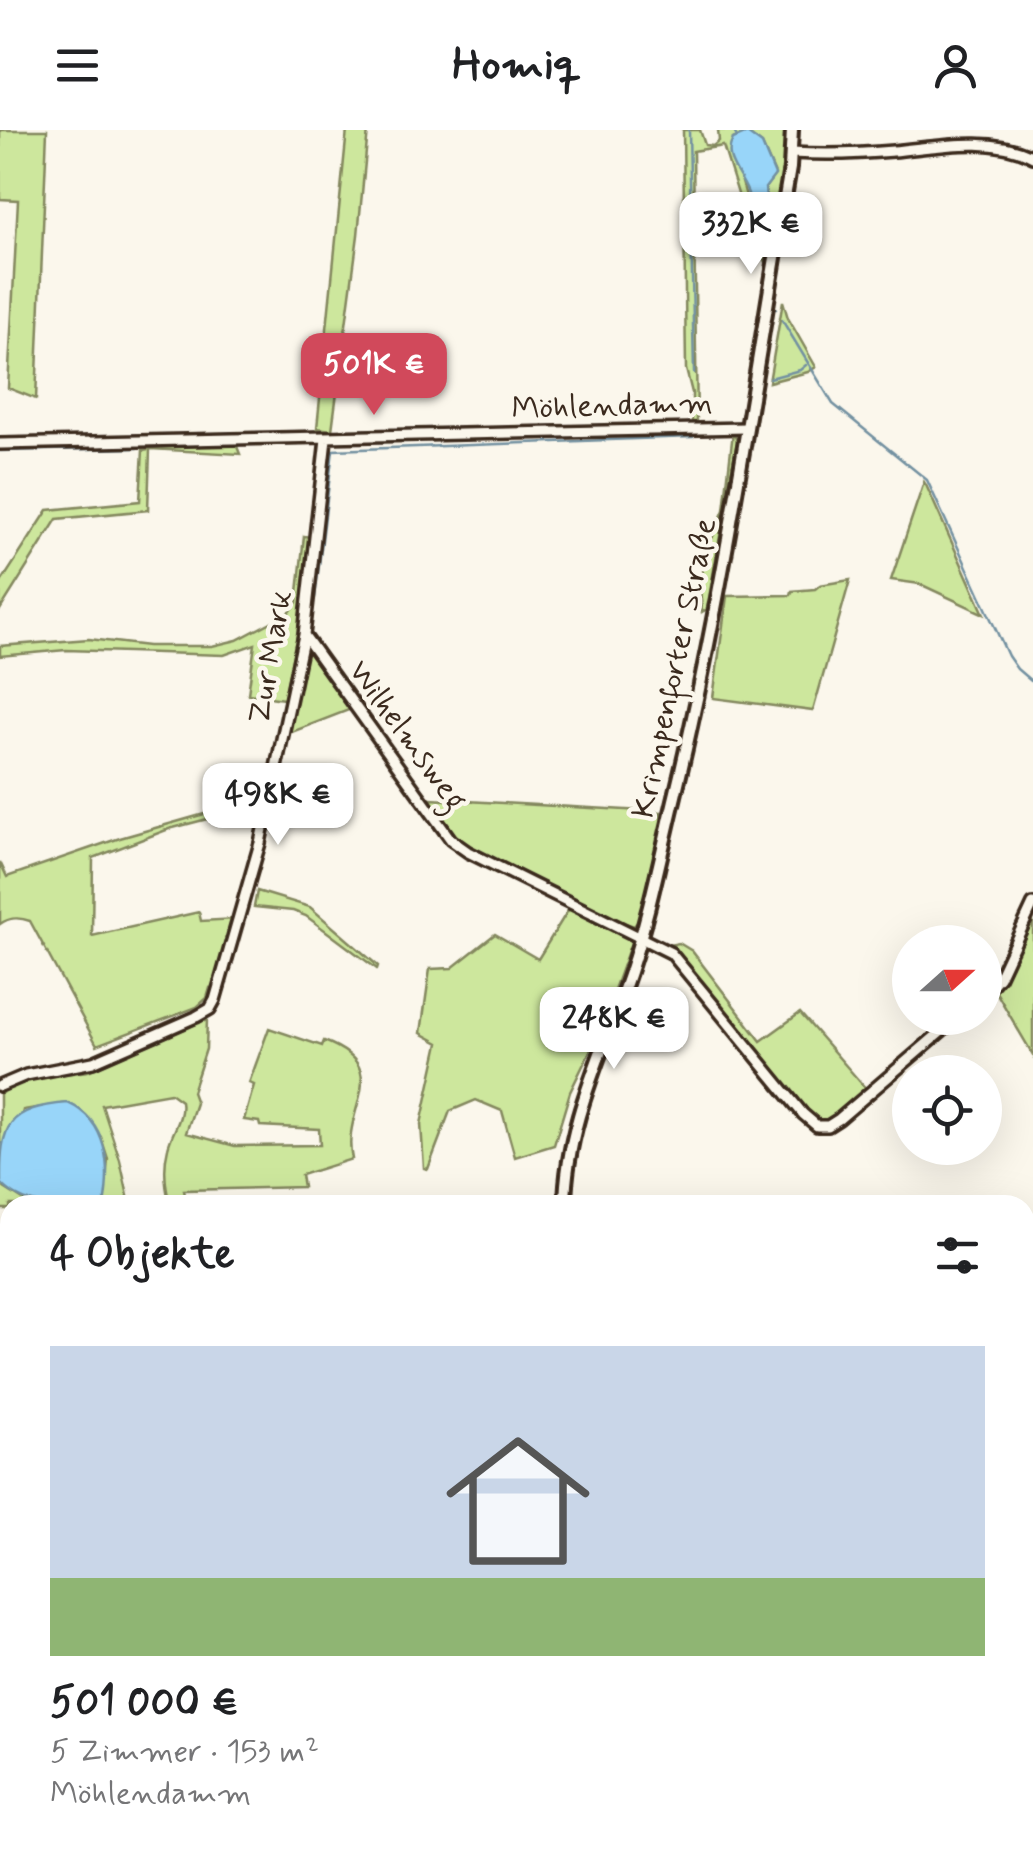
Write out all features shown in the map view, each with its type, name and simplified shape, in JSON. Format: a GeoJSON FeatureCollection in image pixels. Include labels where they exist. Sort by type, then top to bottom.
{"type":"FeatureCollection","features":[{"type":"Feature","properties":{"kind":"street","name":"Krimpenforter Straße"},"geometry":{"type":"LineString","coordinates":[[565,1195],[574,1126],[640,936],[696,707],[735,505],[792,130]]}},
{"type":"Feature","properties":{"kind":"street"},"geometry":{"type":"LineString","coordinates":[[791,154],[959,145],[1011,148],[1033,157]]}},
{"type":"Feature","properties":{"kind":"street","name":"Möhlendamm"},"geometry":{"type":"LineString","coordinates":[[0,444],[746,428]]}},
{"type":"Feature","properties":{"kind":"street","name":"Zur Mark"},"geometry":{"type":"LineString","coordinates":[[0,1086],[26,1075],[92,1062],[210,1009],[246,897],[304,635],[326,439]]}},
{"type":"Feature","properties":{"kind":"street","name":"Wilhelmsweg"},"geometry":{"type":"LineString","coordinates":[[304,635],[451,840],[671,953],[817,1126],[839,1120],[936,1035]]}},
{"type":"Feature","properties":{"kind":"street"},"geometry":{"type":"LineString","coordinates":[[1002,971],[1033,904]]}},
{"type":"Feature","properties":{"kind":"green space"},"geometry":{"type":"Polygon","coordinates":[[[0,130],[47,130],[36,399],[8,388],[18,200],[0,199],[0,130]]]}},
{"type":"Feature","properties":{"kind":"green space"},"geometry":{"type":"Polygon","coordinates":[[[347,130],[368,130],[332,430],[317,428],[347,130]]]}},
{"type":"Feature","properties":{"kind":"green space"},"geometry":{"type":"Polygon","coordinates":[[[683,130],[700,130],[705,145],[713,146],[719,141],[718,130],[785,130],[784,170],[768,267],[723,146],[693,151],[697,422],[692,422],[692,393],[686,369],[683,130]],[[747,133],[733,139],[749,204],[770,232],[765,188],[775,174],[762,144],[747,133]]]}},
{"type":"Feature","properties":{"kind":"green space"},"geometry":{"type":"Polygon","coordinates":[[[783,301],[788,318],[816,367],[769,382],[783,301]]]}},
{"type":"Feature","properties":{"kind":"green space"},"geometry":{"type":"Polygon","coordinates":[[[733,432],[737,441],[707,609],[702,612],[704,558],[724,510],[733,432]]]}},
{"type":"Feature","properties":{"kind":"green space"},"geometry":{"type":"Polygon","coordinates":[[[149,443],[236,444],[240,454],[150,449],[148,510],[57,519],[0,610],[0,584],[48,510],[140,501],[143,450],[149,449],[149,443]]]}},
{"type":"Feature","properties":{"kind":"green space"},"geometry":{"type":"Polygon","coordinates":[[[924,482],[984,614],[920,584],[891,580],[924,482]]]}},
{"type":"Feature","properties":{"kind":"green space"},"geometry":{"type":"Polygon","coordinates":[[[304,536],[311,537],[303,604],[284,699],[248,694],[255,644],[224,655],[66,650],[0,656],[0,646],[89,639],[148,646],[212,646],[237,640],[290,612],[297,602],[304,536]]]}},
{"type":"Feature","properties":{"kind":"green space"},"geometry":{"type":"Polygon","coordinates":[[[850,580],[813,711],[713,698],[727,596],[791,595],[792,591],[850,580]]]}},
{"type":"Feature","properties":{"kind":"green space"},"geometry":{"type":"Polygon","coordinates":[[[313,650],[354,708],[288,731],[304,651],[313,650]]]}},
{"type":"Feature","properties":{"kind":"green space"},"geometry":{"type":"Polygon","coordinates":[[[430,799],[661,812],[662,823],[638,921],[634,926],[625,923],[460,841],[430,799]]]}},
{"type":"Feature","properties":{"kind":"green space"},"geometry":{"type":"Polygon","coordinates":[[[215,811],[215,817],[169,829],[93,858],[92,936],[199,912],[201,921],[236,919],[215,989],[210,988],[207,998],[197,1007],[97,1045],[30,921],[15,918],[0,924],[0,862],[7,877],[215,811]]]}},
{"type":"Feature","properties":{"kind":"green space"},"geometry":{"type":"Polygon","coordinates":[[[257,891],[310,907],[377,969],[306,916],[254,907],[257,891]]]}},
{"type":"Feature","properties":{"kind":"green space"},"geometry":{"type":"Polygon","coordinates":[[[570,907],[632,940],[596,1039],[570,1092],[554,1145],[515,1157],[502,1111],[476,1100],[450,1111],[428,1169],[424,1168],[421,1124],[439,1043],[421,1033],[430,969],[452,968],[495,934],[538,959],[570,907]]]}},
{"type":"Feature","properties":{"kind":"green space"},"geometry":{"type":"Polygon","coordinates":[[[1033,910],[1033,1055],[1002,1002],[1002,979],[1033,910]]]}},
{"type":"Feature","properties":{"kind":"green space"},"geometry":{"type":"Polygon","coordinates":[[[679,943],[692,951],[761,1041],[800,1013],[868,1091],[828,1123],[818,1123],[668,945],[679,943]]]}},
{"type":"Feature","properties":{"kind":"green space"},"geometry":{"type":"Polygon","coordinates":[[[207,1019],[206,1049],[192,1092],[196,1103],[186,1133],[235,1146],[320,1145],[319,1129],[260,1126],[259,1122],[244,1120],[254,1085],[249,1083],[269,1028],[322,1046],[324,1041],[346,1052],[362,1077],[350,1140],[352,1159],[301,1175],[303,1187],[184,1190],[185,1195],[168,1195],[166,1162],[181,1113],[181,1101],[170,1093],[102,1105],[128,1195],[105,1195],[108,1159],[101,1137],[85,1115],[67,1103],[23,1110],[4,1188],[15,1195],[0,1195],[0,1090],[23,1079],[88,1071],[207,1019]]]}},
{"type":"Feature","properties":{"kind":"water"},"geometry":{"type":"Polygon","coordinates":[[[747,133],[762,144],[775,175],[765,188],[770,232],[767,235],[731,159],[733,139],[747,133]]]}},
{"type":"Feature","properties":{"kind":"water"},"geometry":{"type":"Polygon","coordinates":[[[68,1103],[81,1111],[99,1133],[106,1161],[105,1195],[16,1195],[1,1183],[3,1146],[12,1123],[32,1109],[68,1103]]]}},
{"type":"Feature","properties":{"kind":"waterway"},"geometry":{"type":"LineString","coordinates":[[689,130],[694,373]]}},
{"type":"Feature","properties":{"kind":"waterway"},"geometry":{"type":"LineString","coordinates":[[733,130],[737,137]]}},
{"type":"Feature","properties":{"kind":"waterway"},"geometry":{"type":"LineString","coordinates":[[776,309],[773,304],[781,262]]}},
{"type":"Feature","properties":{"kind":"waterway"},"geometry":{"type":"LineString","coordinates":[[782,320],[833,404],[927,480],[1008,656],[1031,681]]}},
{"type":"Feature","properties":{"kind":"waterway"},"geometry":{"type":"LineString","coordinates":[[770,378],[806,365]]}},
{"type":"Feature","properties":{"kind":"waterway"},"geometry":{"type":"LineString","coordinates":[[756,406],[762,381]]}},
{"type":"Feature","properties":{"kind":"waterway"},"geometry":{"type":"LineString","coordinates":[[315,598],[333,450],[693,437]]}},
{"type":"Feature","properties":{"kind":"waterway"},"geometry":{"type":"LineString","coordinates":[[0,451],[137,448]]}},
{"type":"Feature","properties":{"kind":"waterway"},"geometry":{"type":"LineString","coordinates":[[737,518],[742,490]]}}]}
